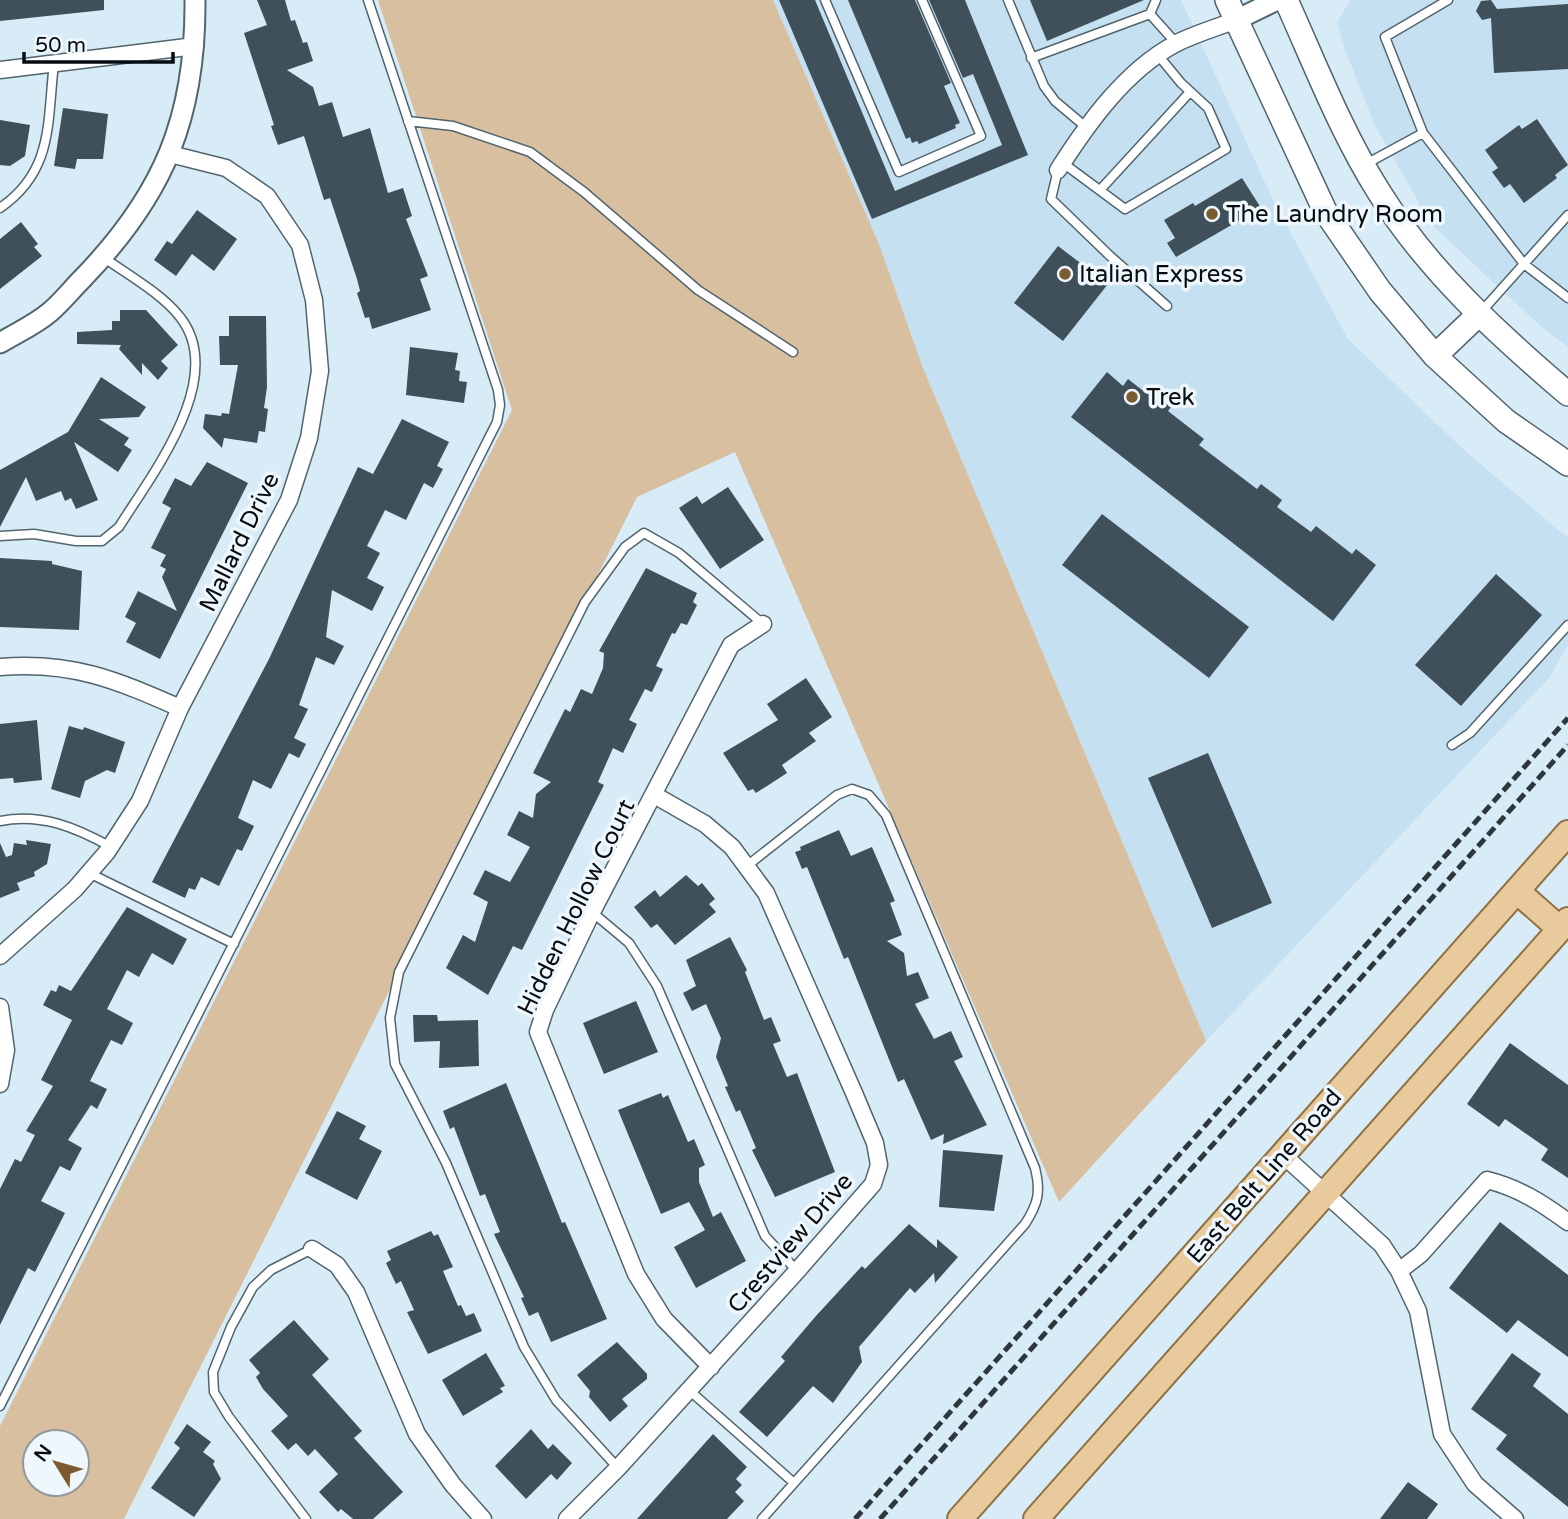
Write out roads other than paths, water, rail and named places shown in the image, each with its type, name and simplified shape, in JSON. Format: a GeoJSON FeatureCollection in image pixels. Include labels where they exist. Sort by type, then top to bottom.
{"type":"FeatureCollection","features":[{"type":"Feature","properties":{"kind":"main road"},"geometry":{"type":"LineString","coordinates":[[1286,0],[1364,165],[1417,246],[1479,314],[1568,394]]}},
{"type":"Feature","properties":{"kind":"main road"},"geometry":{"type":"LineString","coordinates":[[1231,10],[1325,211],[1380,291],[1434,356],[1506,421],[1568,464]]}},
{"type":"Feature","properties":{"kind":"main road"},"geometry":{"type":"LineString","coordinates":[[1434,356],[1479,314]]}},
{"type":"Feature","properties":{"kind":"main road","name":"East Belt Line Road"},"geometry":{"type":"LineString","coordinates":[[960,1519],[1568,832]]}},
{"type":"Feature","properties":{"kind":"main road"},"geometry":{"type":"LineString","coordinates":[[1036,1519],[1323,1195],[1565,928],[1517,891]]}},
{"type":"Feature","properties":{"kind":"street"},"geometry":{"type":"LineString","coordinates":[[0,343],[49,313],[103,257],[140,213],[170,154],[186,101],[195,46],[195,0]]}},
{"type":"Feature","properties":{"kind":"street"},"geometry":{"type":"LineString","coordinates":[[1060,167],[1100,109],[1158,55],[1231,10],[1278,0]]}},
{"type":"Feature","properties":{"kind":"street"},"geometry":{"type":"LineString","coordinates":[[0,69],[195,46]]}},
{"type":"Feature","properties":{"kind":"street","name":"Mallard Drive"},"geometry":{"type":"LineString","coordinates":[[0,956],[40,923],[89,873],[111,846],[140,801],[180,708],[289,500],[309,438],[320,371],[314,300],[300,245],[267,195],[226,168],[170,154]]}},
{"type":"Feature","properties":{"kind":"street","name":"Hidden Hollow Court"},"geometry":{"type":"LineString","coordinates":[[710,1367],[664,1319],[636,1274],[538,1032],[545,1010],[592,912],[656,796],[731,645],[763,624]]}},
{"type":"Feature","properties":{"kind":"street"},"geometry":{"type":"LineString","coordinates":[[0,667],[69,667],[122,683],[180,708]]}},
{"type":"Feature","properties":{"kind":"street","name":"Crestview Drive"},"geometry":{"type":"LineString","coordinates":[[566,1519],[690,1391],[797,1271],[873,1184],[879,1165],[875,1143],[781,922],[748,865],[705,824],[656,796]]}},
{"type":"Feature","properties":{"kind":"street"},"geometry":{"type":"LineString","coordinates":[[0,1007],[5,1049],[0,1084]]}},
{"type":"Feature","properties":{"kind":"street"},"geometry":{"type":"LineString","coordinates":[[1283,1155],[1323,1195],[1382,1245],[1399,1271],[1418,1311],[1441,1434],[1475,1484],[1515,1519]]}},
{"type":"Feature","properties":{"kind":"street"},"geometry":{"type":"LineString","coordinates":[[1399,1271],[1421,1254],[1488,1180],[1511,1186],[1533,1197],[1568,1222]]}},
{"type":"Feature","properties":{"kind":"street"},"geometry":{"type":"LineString","coordinates":[[312,1249],[337,1265],[356,1292],[418,1434],[453,1485],[483,1519]]}},
{"type":"Feature","properties":{"kind":"lane"},"geometry":{"type":"LineString","coordinates":[[0,1406],[497,422],[500,405],[368,0]]}},
{"type":"Feature","properties":{"kind":"lane"},"geometry":{"type":"LineString","coordinates":[[825,0],[899,172],[981,136],[922,0]]}},
{"type":"Feature","properties":{"kind":"lane"},"geometry":{"type":"LineString","coordinates":[[1008,0],[1031,58],[1055,101],[1087,128]]}},
{"type":"Feature","properties":{"kind":"lane"},"geometry":{"type":"LineString","coordinates":[[1031,58],[1150,14],[1156,0]]}},
{"type":"Feature","properties":{"kind":"lane"},"geometry":{"type":"LineString","coordinates":[[1448,0],[1385,37],[1423,133],[1524,264],[1568,298]]}},
{"type":"Feature","properties":{"kind":"lane"},"geometry":{"type":"LineString","coordinates":[[1150,14],[1176,43]]}},
{"type":"Feature","properties":{"kind":"lane"},"geometry":{"type":"LineString","coordinates":[[1158,55],[1190,92],[1208,108],[1226,149],[1125,209],[1100,190],[1060,167],[1051,199],[1110,257],[1167,306]]}},
{"type":"Feature","properties":{"kind":"lane"},"geometry":{"type":"LineString","coordinates":[[0,208],[16,197],[34,177],[45,143],[54,63]]}},
{"type":"Feature","properties":{"kind":"lane"},"geometry":{"type":"LineString","coordinates":[[1100,190],[1190,92]]}},
{"type":"Feature","properties":{"kind":"lane"},"geometry":{"type":"LineString","coordinates":[[408,121],[453,126],[530,152],[584,192],[698,290],[793,352]]}},
{"type":"Feature","properties":{"kind":"lane"},"geometry":{"type":"LineString","coordinates":[[1364,165],[1423,133]]}},
{"type":"Feature","properties":{"kind":"lane"},"geometry":{"type":"LineString","coordinates":[[1479,314],[1568,215]]}},
{"type":"Feature","properties":{"kind":"lane"},"geometry":{"type":"LineString","coordinates":[[0,536],[34,534],[76,541],[102,541],[119,527],[186,411],[198,369],[192,339],[180,317],[103,257]]}},
{"type":"Feature","properties":{"kind":"lane"},"geometry":{"type":"LineString","coordinates":[[618,1468],[556,1400],[524,1347],[446,1163],[395,1064],[390,1018],[399,972],[585,602],[625,547],[644,533],[679,553],[763,624]]}},
{"type":"Feature","properties":{"kind":"lane"},"geometry":{"type":"LineString","coordinates":[[1452,745],[1470,733],[1568,625]]}},
{"type":"Feature","properties":{"kind":"lane"},"geometry":{"type":"LineString","coordinates":[[748,865],[837,795],[852,789],[869,795],[886,816],[1020,1130],[1041,1190],[1037,1206],[1025,1224],[762,1519]]}},
{"type":"Feature","properties":{"kind":"lane"},"geometry":{"type":"LineString","coordinates":[[0,821],[21,817],[55,822],[111,846]]}},
{"type":"Feature","properties":{"kind":"lane"},"geometry":{"type":"LineString","coordinates":[[89,873],[234,944]]}},
{"type":"Feature","properties":{"kind":"lane"},"geometry":{"type":"LineString","coordinates":[[592,912],[629,943],[656,986],[765,1236],[797,1271]]}},
{"type":"Feature","properties":{"kind":"lane"},"geometry":{"type":"LineString","coordinates":[[306,1519],[229,1418],[214,1392],[213,1372],[231,1327],[253,1287],[271,1270],[312,1249]]}},
{"type":"Feature","properties":{"kind":"lane"},"geometry":{"type":"LineString","coordinates":[[690,1391],[794,1483]]}},
{"type":"Feature","properties":{"kind":"railway"},"geometry":{"type":"LineString","coordinates":[[855,1519],[1568,718]]}},
{"type":"Feature","properties":{"kind":"railway"},"geometry":{"type":"LineString","coordinates":[[880,1519],[1568,745]]}},
{"type":"Feature","properties":{"kind":"place","name":"The Laundry Room"},"geometry":{"type":"Point","coordinates":[1212,214]}},
{"type":"Feature","properties":{"kind":"place","name":"Italian Express"},"geometry":{"type":"Point","coordinates":[1065,274]}},
{"type":"Feature","properties":{"kind":"place","name":"Trek"},"geometry":{"type":"Point","coordinates":[1132,397]}}]}
